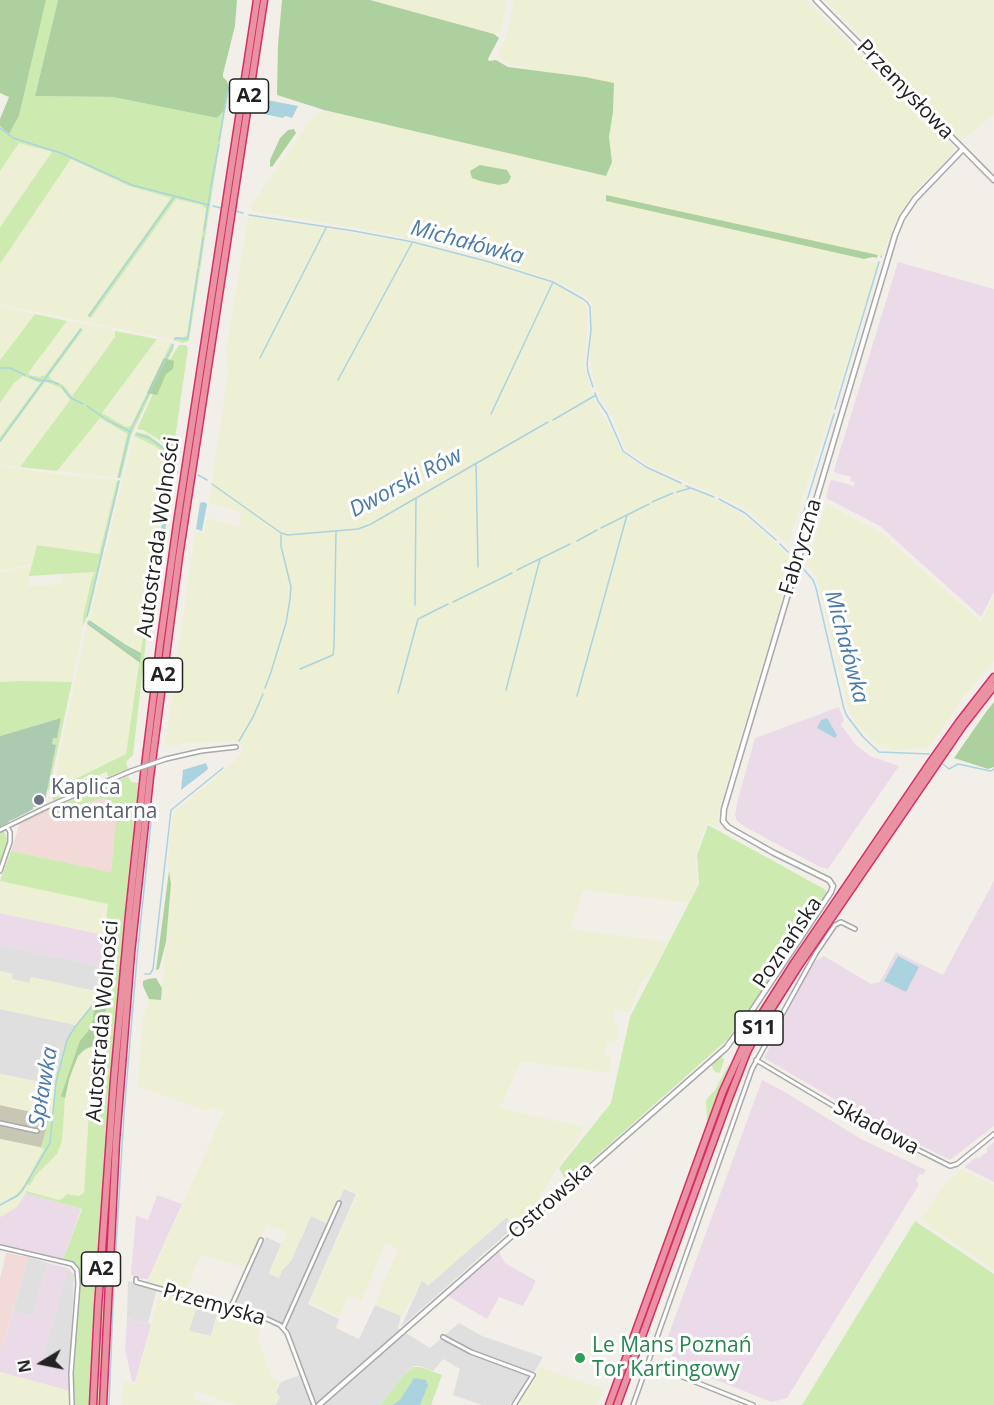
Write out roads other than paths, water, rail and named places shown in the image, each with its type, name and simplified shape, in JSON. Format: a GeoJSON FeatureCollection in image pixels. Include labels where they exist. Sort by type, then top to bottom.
{"type":"FeatureCollection","features":[{"type":"Feature","properties":{"kind":"highway","name":"Autostrada Wolności"},"geometry":{"type":"LineString","coordinates":[[231,191],[257,0]]}},
{"type":"Feature","properties":{"kind":"highway","name":"Autostrada Wolności"},"geometry":{"type":"LineString","coordinates":[[93,1405],[121,994],[160,645],[231,191],[264,0]]}},
{"type":"Feature","properties":{"kind":"highway","name":"Autostrada Wolności"},"geometry":{"type":"LineString","coordinates":[[103,1405],[116,1137],[140,867],[175,582],[227,216]]}},
{"type":"Feature","properties":{"kind":"highway","name":"Poznańska"},"geometry":{"type":"LineString","coordinates":[[617,1393],[723,1091],[741,1049],[756,1021],[794,963],[930,763],[994,677]]}},
{"type":"Feature","properties":{"kind":"highway","name":"Poznańska"},"geometry":{"type":"LineString","coordinates":[[617,1393],[747,1052],[760,1027],[798,967],[962,727],[994,686]]}},
{"type":"Feature","properties":{"kind":"highway"},"geometry":{"type":"LineString","coordinates":[[729,1061],[741,1049]]}},
{"type":"Feature","properties":{"kind":"highway"},"geometry":{"type":"LineString","coordinates":[[704,1144],[705,1126]]}},
{"type":"Feature","properties":{"kind":"highway","name":"S11"},"geometry":{"type":"LineString","coordinates":[[609,1405],[617,1393]]}},
{"type":"Feature","properties":{"kind":"highway","name":"S11"},"geometry":{"type":"LineString","coordinates":[[617,1393],[617,1405]]}},
{"type":"Feature","properties":{"kind":"street","name":"Przemysłowa"},"geometry":{"type":"LineString","coordinates":[[816,0],[994,180]]}},
{"type":"Feature","properties":{"kind":"street","name":"Fabryczna"},"geometry":{"type":"LineString","coordinates":[[823,905],[832,890],[831,882],[730,829],[723,820],[724,809],[895,236],[902,218],[918,195],[963,150]]}},
{"type":"Feature","properties":{"kind":"street"},"geometry":{"type":"LineString","coordinates":[[0,830],[131,771],[166,759],[201,751],[236,747]]}},
{"type":"Feature","properties":{"kind":"street"},"geometry":{"type":"LineString","coordinates":[[0,871],[10,842],[10,832],[7,827]]}},
{"type":"Feature","properties":{"kind":"street","name":"Ostrowska"},"geometry":{"type":"LineString","coordinates":[[316,1405],[726,1048],[823,905]]}},
{"type":"Feature","properties":{"kind":"street"},"geometry":{"type":"LineString","coordinates":[[633,1405],[756,1060],[816,953],[836,925],[841,922],[855,929]]}},
{"type":"Feature","properties":{"kind":"street","name":"Składowa"},"geometry":{"type":"LineString","coordinates":[[756,1060],[847,1114],[950,1166],[957,1164],[994,1134]]}},
{"type":"Feature","properties":{"kind":"street"},"geometry":{"type":"LineString","coordinates":[[0,1123],[37,1131]]}},
{"type":"Feature","properties":{"kind":"street"},"geometry":{"type":"LineString","coordinates":[[283,1328],[339,1203]]}},
{"type":"Feature","properties":{"kind":"street"},"geometry":{"type":"LineString","coordinates":[[230,1309],[261,1240]]}},
{"type":"Feature","properties":{"kind":"street"},"geometry":{"type":"LineString","coordinates":[[0,1246],[68,1263],[75,1267],[78,1274],[71,1373],[72,1405]]}},
{"type":"Feature","properties":{"kind":"street","name":"Przemyska"},"geometry":{"type":"LineString","coordinates":[[136,1279],[136,1282],[267,1319],[283,1328],[316,1405]]}},
{"type":"Feature","properties":{"kind":"street"},"geometry":{"type":"LineString","coordinates":[[443,1337],[471,1352],[533,1376],[514,1405]]}},
{"type":"Feature","properties":{"kind":"street"},"geometry":{"type":"LineString","coordinates":[[648,1363],[753,1405]]}},
{"type":"Feature","properties":{"kind":"water"},"geometry":{"type":"Polygon","coordinates":[[[267,100],[298,106],[292,118],[285,116],[283,118],[264,114],[267,100]]]}},
{"type":"Feature","properties":{"kind":"water"},"geometry":{"type":"Polygon","coordinates":[[[171,476],[173,478],[163,539],[160,537],[166,493],[168,493],[171,476]]]}},
{"type":"Feature","properties":{"kind":"water"},"geometry":{"type":"Polygon","coordinates":[[[200,503],[207,504],[202,531],[196,529],[200,503]]]}},
{"type":"Feature","properties":{"kind":"water"},"geometry":{"type":"Polygon","coordinates":[[[827,718],[837,735],[835,738],[817,728],[821,720],[827,718]]]}},
{"type":"Feature","properties":{"kind":"water"},"geometry":{"type":"Polygon","coordinates":[[[206,763],[207,770],[181,790],[183,770],[206,763]]]}},
{"type":"Feature","properties":{"kind":"water"},"geometry":{"type":"Polygon","coordinates":[[[898,956],[919,967],[906,992],[884,981],[898,956]]]}},
{"type":"Feature","properties":{"kind":"water"},"geometry":{"type":"Polygon","coordinates":[[[414,1378],[426,1380],[428,1385],[420,1405],[393,1405],[400,1400],[414,1378]]]}},
{"type":"Feature","properties":{"kind":"waterway"},"geometry":{"type":"LineString","coordinates":[[219,141],[228,89]]}},
{"type":"Feature","properties":{"kind":"waterway","name":"Michałówka"},"geometry":{"type":"LineString","coordinates":[[0,128],[13,138],[61,153],[132,185],[209,205]]}},
{"type":"Feature","properties":{"kind":"waterway"},"geometry":{"type":"LineString","coordinates":[[210,191],[219,144]]}},
{"type":"Feature","properties":{"kind":"waterway"},"geometry":{"type":"LineString","coordinates":[[204,231],[210,193]]}},
{"type":"Feature","properties":{"kind":"waterway"},"geometry":{"type":"LineString","coordinates":[[89,316],[174,197]]}},
{"type":"Feature","properties":{"kind":"waterway","name":"Michałówka"},"geometry":{"type":"LineString","coordinates":[[213,206],[221,208]]}},
{"type":"Feature","properties":{"kind":"waterway","name":"Michałówka"},"geometry":{"type":"LineString","coordinates":[[235,211],[243,213]]}},
{"type":"Feature","properties":{"kind":"waterway","name":"Michałówka"},"geometry":{"type":"LineString","coordinates":[[249,215],[413,242],[553,282],[583,299],[590,307],[591,330],[587,364],[593,387]]}},
{"type":"Feature","properties":{"kind":"waterway"},"geometry":{"type":"LineString","coordinates":[[260,358],[326,228]]}},
{"type":"Feature","properties":{"kind":"waterway"},"geometry":{"type":"LineString","coordinates":[[199,266],[203,238]]}},
{"type":"Feature","properties":{"kind":"waterway"},"geometry":{"type":"LineString","coordinates":[[338,380],[412,243]]}},
{"type":"Feature","properties":{"kind":"waterway"},"geometry":{"type":"LineString","coordinates":[[835,409],[879,262]]}},
{"type":"Feature","properties":{"kind":"waterway"},"geometry":{"type":"LineString","coordinates":[[175,339],[188,337],[198,269]]}},
{"type":"Feature","properties":{"kind":"waterway"},"geometry":{"type":"LineString","coordinates":[[491,414],[553,282]]}},
{"type":"Feature","properties":{"kind":"waterway"},"geometry":{"type":"LineString","coordinates":[[0,441],[81,329]]}},
{"type":"Feature","properties":{"kind":"waterway"},"geometry":{"type":"LineString","coordinates":[[119,477],[130,431],[173,345]]}},
{"type":"Feature","properties":{"kind":"waterway","name":"Dworski Rów"},"geometry":{"type":"LineString","coordinates":[[0,368],[10,368],[25,375]]}},
{"type":"Feature","properties":{"kind":"waterway","name":"Dworski Rów"},"geometry":{"type":"LineString","coordinates":[[30,377],[59,384]]}},
{"type":"Feature","properties":{"kind":"waterway","name":"Dworski Rów"},"geometry":{"type":"LineString","coordinates":[[62,387],[71,398],[83,404]]}},
{"type":"Feature","properties":{"kind":"waterway","name":"Michałówka"},"geometry":{"type":"LineString","coordinates":[[595,393],[623,451],[646,467],[681,483]]}},
{"type":"Feature","properties":{"kind":"waterway","name":"Dworski Rów"},"geometry":{"type":"LineString","coordinates":[[553,420],[596,395]]}},
{"type":"Feature","properties":{"kind":"waterway","name":"Dworski Rów"},"geometry":{"type":"LineString","coordinates":[[87,406],[107,420],[131,432]]}},
{"type":"Feature","properties":{"kind":"waterway"},"geometry":{"type":"LineString","coordinates":[[793,558],[797,536],[834,414]]}},
{"type":"Feature","properties":{"kind":"waterway","name":"Dworski Rów"},"geometry":{"type":"LineString","coordinates":[[212,484],[281,533],[288,535],[358,529],[371,524],[548,422]]}},
{"type":"Feature","properties":{"kind":"waterway","name":"Dworski Rów"},"geometry":{"type":"LineString","coordinates":[[137,434],[149,438],[171,454]]}},
{"type":"Feature","properties":{"kind":"waterway","name":"Dworski Rów"},"geometry":{"type":"LineString","coordinates":[[176,458],[175,470],[178,472]]}},
{"type":"Feature","properties":{"kind":"waterway"},"geometry":{"type":"LineString","coordinates":[[476,463],[478,567]]}},
{"type":"Feature","properties":{"kind":"waterway","name":"Dworski Rów"},"geometry":{"type":"LineString","coordinates":[[198,475],[207,480]]}},
{"type":"Feature","properties":{"kind":"waterway"},"geometry":{"type":"LineString","coordinates":[[87,616],[119,481]]}},
{"type":"Feature","properties":{"kind":"waterway","name":"Michałówka"},"geometry":{"type":"LineString","coordinates":[[686,486],[714,497]]}},
{"type":"Feature","properties":{"kind":"waterway"},"geometry":{"type":"LineString","coordinates":[[677,492],[691,488]]}},
{"type":"Feature","properties":{"kind":"waterway"},"geometry":{"type":"LineString","coordinates":[[652,502],[673,493]]}},
{"type":"Feature","properties":{"kind":"waterway"},"geometry":{"type":"LineString","coordinates":[[415,605],[416,498]]}},
{"type":"Feature","properties":{"kind":"waterway","name":"Michałówka"},"geometry":{"type":"LineString","coordinates":[[719,499],[745,513],[776,540]]}},
{"type":"Feature","properties":{"kind":"waterway"},"geometry":{"type":"LineString","coordinates":[[601,528],[649,504]]}},
{"type":"Feature","properties":{"kind":"waterway"},"geometry":{"type":"LineString","coordinates":[[577,696],[627,515]]}},
{"type":"Feature","properties":{"kind":"waterway"},"geometry":{"type":"LineString","coordinates":[[577,541],[597,530]]}},
{"type":"Feature","properties":{"kind":"waterway"},"geometry":{"type":"LineString","coordinates":[[300,669],[333,655],[336,532]]}},
{"type":"Feature","properties":{"kind":"waterway","name":"Spławka"},"geometry":{"type":"LineString","coordinates":[[265,688],[286,623],[290,599],[291,587],[281,546],[281,535]]}},
{"type":"Feature","properties":{"kind":"waterway"},"geometry":{"type":"LineString","coordinates":[[517,570],[570,544]]}},
{"type":"Feature","properties":{"kind":"waterway","name":"Michałówka"},"geometry":{"type":"LineString","coordinates":[[780,544],[788,552]]}},
{"type":"Feature","properties":{"kind":"waterway","name":"Michałówka"},"geometry":{"type":"LineString","coordinates":[[792,556],[795,560]]}},
{"type":"Feature","properties":{"kind":"waterway"},"geometry":{"type":"LineString","coordinates":[[506,690],[540,559]]}},
{"type":"Feature","properties":{"kind":"waterway","name":"Michałówka"},"geometry":{"type":"LineString","coordinates":[[800,565],[813,580],[816,588],[847,716],[863,737],[879,752],[929,754]]}},
{"type":"Feature","properties":{"kind":"waterway"},"geometry":{"type":"LineString","coordinates":[[453,602],[512,573]]}},
{"type":"Feature","properties":{"kind":"waterway"},"geometry":{"type":"LineString","coordinates":[[398,693],[418,619],[448,604]]}},
{"type":"Feature","properties":{"kind":"waterway"},"geometry":{"type":"LineString","coordinates":[[88,622],[140,657]]}},
{"type":"Feature","properties":{"kind":"waterway","name":"Spławka"},"geometry":{"type":"LineString","coordinates":[[239,741],[263,694]]}},
{"type":"Feature","properties":{"kind":"waterway","name":"Michałówka"},"geometry":{"type":"LineString","coordinates":[[943,764],[949,769],[958,764],[991,771],[994,769]]}},
{"type":"Feature","properties":{"kind":"waterway","name":"Spławka"},"geometry":{"type":"LineString","coordinates":[[145,974],[150,974],[153,969],[171,810],[223,768]]}},
{"type":"Feature","properties":{"kind":"waterway"},"geometry":{"type":"LineString","coordinates":[[109,1405],[124,1114],[151,822]]}},
{"type":"Feature","properties":{"kind":"waterway","name":"Spławka"},"geometry":{"type":"LineString","coordinates":[[0,1205],[22,1191],[50,1143],[56,1082],[67,1040],[96,1001],[106,971],[110,970]]}},
{"type":"Feature","properties":{"kind":"place","name":"Kaplica cmentarna"},"geometry":{"type":"Point","coordinates":[39,800]}},
{"type":"Feature","properties":{"kind":"place","name":"Le Mans Poznań Tor Kartingowy"},"geometry":{"type":"Point","coordinates":[580,1358]}}]}
